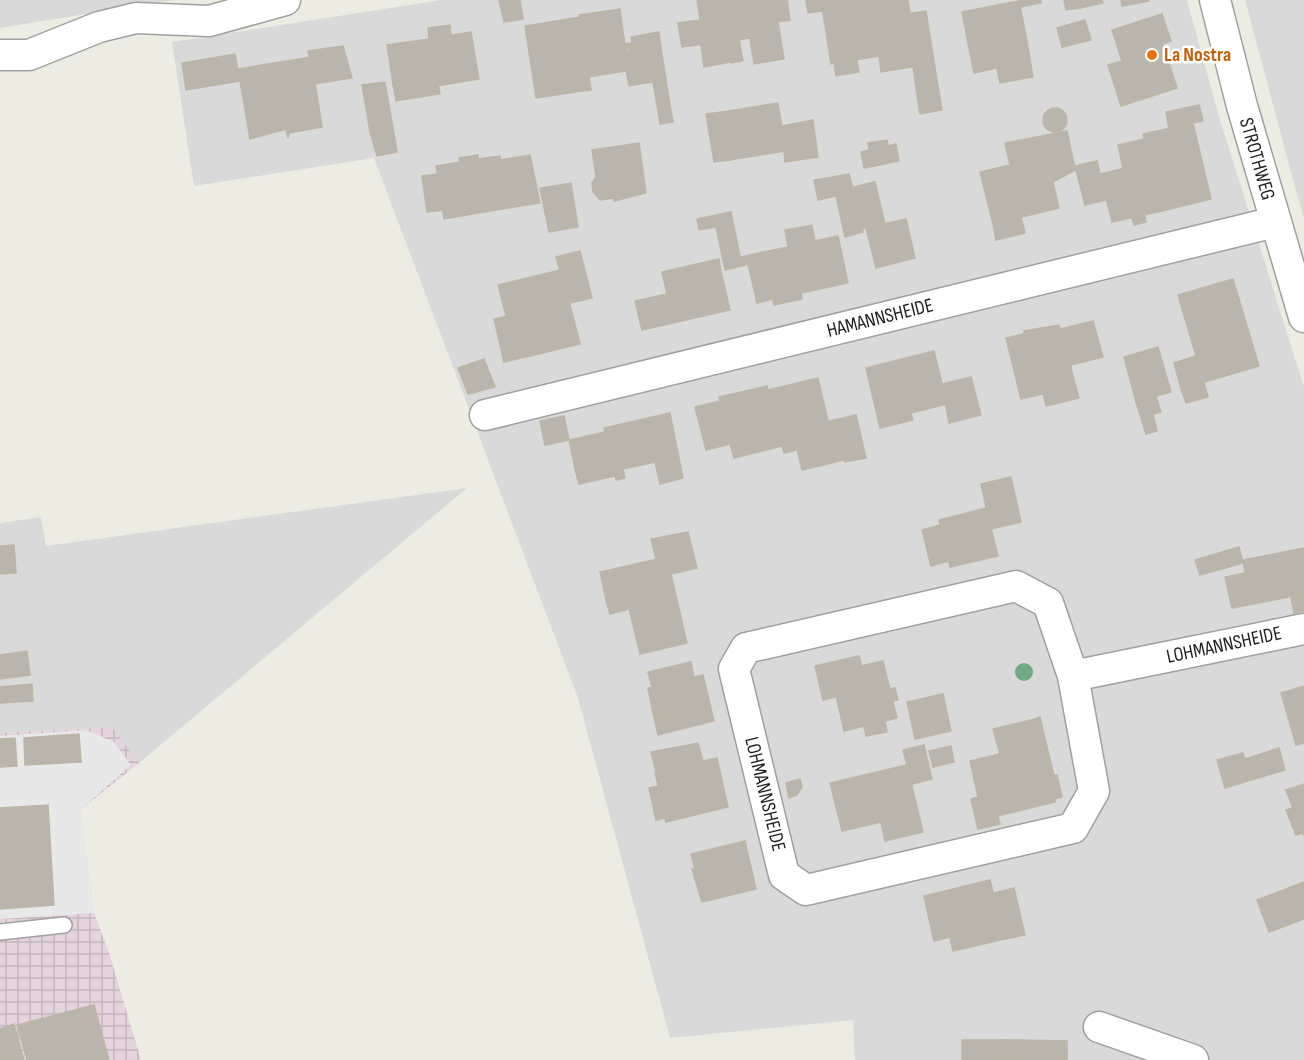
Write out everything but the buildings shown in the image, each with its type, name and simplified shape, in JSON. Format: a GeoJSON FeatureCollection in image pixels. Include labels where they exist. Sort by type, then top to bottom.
{"type":"FeatureCollection","features":[{"type":"Feature","properties":{"kind":"street"},"geometry":{"type":"LineString","coordinates":[[0,55],[29,55],[99,27],[135,9],[208,21],[285,0]]}},
{"type":"Feature","properties":{"kind":"street","name":"STROTHWEG"},"geometry":{"type":"LineString","coordinates":[[1215,0],[1275,222],[1304,317]]}},
{"type":"Feature","properties":{"kind":"street","name":"HAMANNSHEIDE"},"geometry":{"type":"LineString","coordinates":[[485,415],[1275,222]]}},
{"type":"Feature","properties":{"kind":"street","name":"LOHMANNSHEIDE"},"geometry":{"type":"LineString","coordinates":[[1016,586],[1048,603],[1073,676],[1094,791],[1073,828],[806,890],[784,875],[734,669],[746,648],[1016,586]]}},
{"type":"Feature","properties":{"kind":"street","name":"LOHMANNSHEIDE"},"geometry":{"type":"LineString","coordinates":[[1073,676],[1304,629]]}},
{"type":"Feature","properties":{"kind":"street"},"geometry":{"type":"LineString","coordinates":[[1099,1027],[1193,1060]]}},
{"type":"Feature","properties":{"kind":"lane"},"geometry":{"type":"LineString","coordinates":[[0,932],[64,925]]}},
{"type":"Feature","properties":{"kind":"shaded area"},"geometry":{"type":"Polygon","coordinates":[[[0,0],[173,0],[0,28],[0,0]]]}},
{"type":"Feature","properties":{"kind":"shaded area"},"geometry":{"type":"Polygon","coordinates":[[[441,0],[1187,0],[1220,120],[1304,387],[1304,1060],[855,1060],[853,1020],[670,1038],[578,698],[374,158],[194,186],[172,42],[441,0]]]}},
{"type":"Feature","properties":{"kind":"shaded area"},"geometry":{"type":"Polygon","coordinates":[[[1245,0],[1304,0],[1304,218],[1296,191],[1245,0]]]}},
{"type":"Feature","properties":{"kind":"shaded area"},"geometry":{"type":"Polygon","coordinates":[[[467,488],[139,763],[111,727],[0,733],[0,523],[41,517],[46,546],[467,488]]]}},
{"type":"Feature","properties":{"kind":"shaded area"},"geometry":{"type":"Polygon","coordinates":[[[112,727],[139,763],[80,810],[94,913],[109,953],[141,1060],[0,1060],[0,733],[112,727]]]}},
{"type":"Feature","properties":{"kind":"shaded area"},"geometry":{"type":"Polygon","coordinates":[[[86,730],[114,742],[131,765],[80,810],[94,913],[0,919],[0,736],[86,730]]]}},
{"type":"Feature","properties":{"kind":"place","name":"La Nostra"},"geometry":{"type":"Point","coordinates":[1152,55]}}]}
